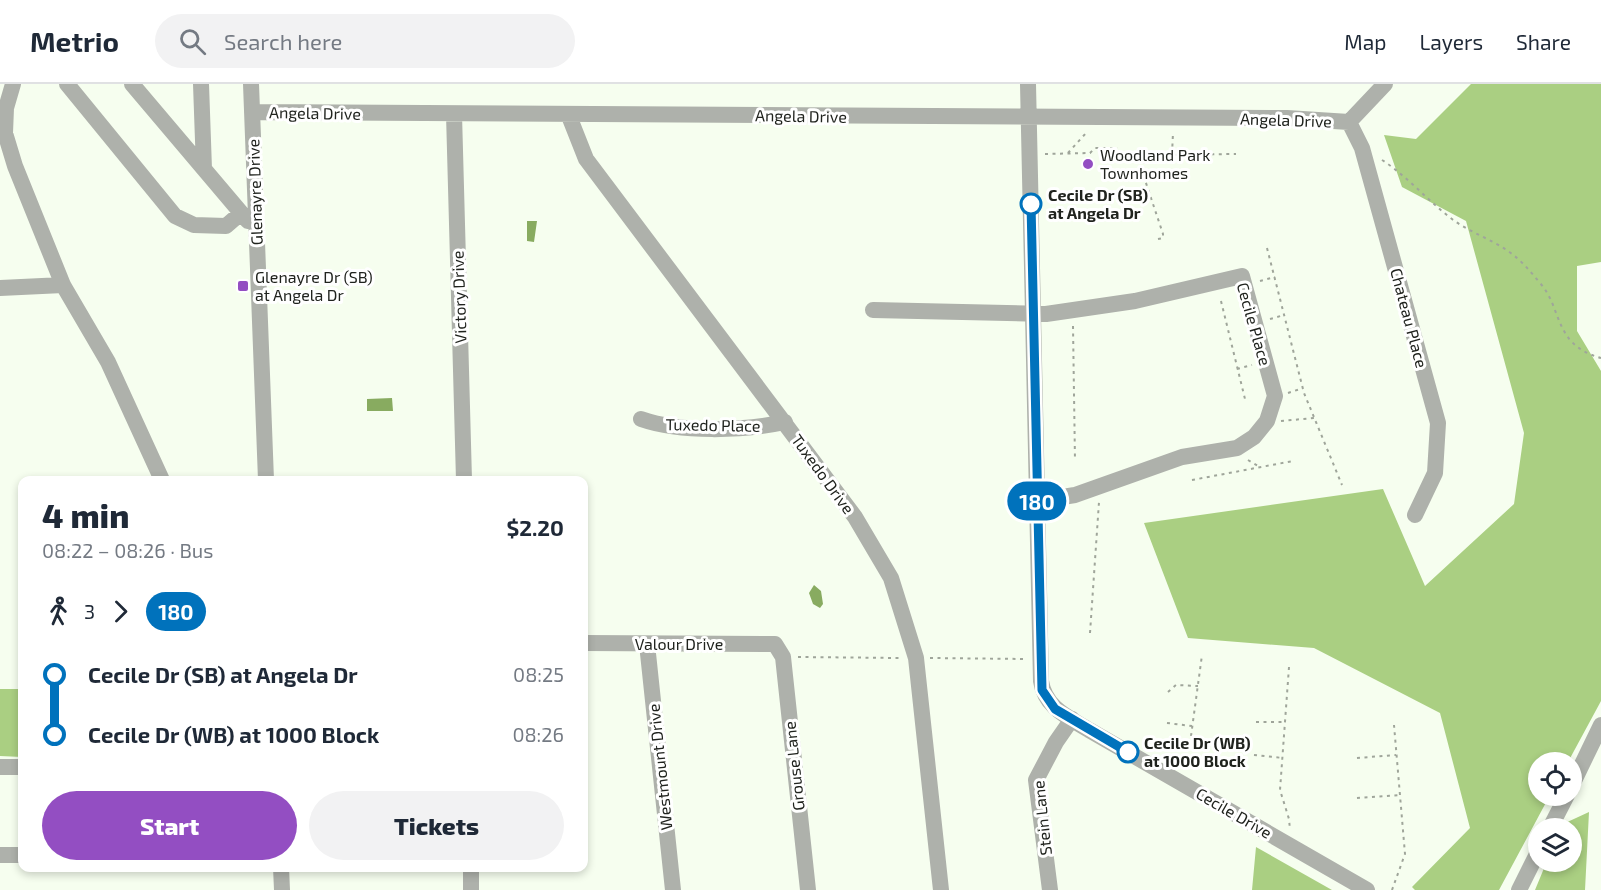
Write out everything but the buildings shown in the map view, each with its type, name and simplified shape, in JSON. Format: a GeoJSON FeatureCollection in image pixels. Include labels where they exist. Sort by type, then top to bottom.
{"type":"FeatureCollection","features":[{"type":"Feature","properties":{"kind":"street"},"geometry":{"type":"LineString","coordinates":[[12,84],[6,108],[5,133],[15,166],[63,285],[108,362],[160,476]]}},
{"type":"Feature","properties":{"kind":"street"},"geometry":{"type":"LineString","coordinates":[[67,84],[175,216],[194,225],[226,226],[241,213]]}},
{"type":"Feature","properties":{"kind":"street"},"geometry":{"type":"LineString","coordinates":[[132,84],[256,231]]}},
{"type":"Feature","properties":{"kind":"street"},"geometry":{"type":"LineString","coordinates":[[201,84],[204,169]]}},
{"type":"Feature","properties":{"kind":"street","name":"Glenayre Drive"},"geometry":{"type":"LineString","coordinates":[[251,84],[266,476]]}},
{"type":"Feature","properties":{"kind":"street","name":"Cecile Drive"},"geometry":{"type":"LineString","coordinates":[[1028,84],[1041,681],[1045,698],[1055,709],[1367,890]]}},
{"type":"Feature","properties":{"kind":"street"},"geometry":{"type":"LineString","coordinates":[[1349,122],[1385,84]]}},
{"type":"Feature","properties":{"kind":"street","name":"Angela Drive"},"geometry":{"type":"LineString","coordinates":[[252,112],[569,116],[1287,118],[1349,122]]}},
{"type":"Feature","properties":{"kind":"street","name":"Victory Drive"},"geometry":{"type":"LineString","coordinates":[[454,114],[464,476]]}},
{"type":"Feature","properties":{"kind":"street","name":"Tuxedo Drive"},"geometry":{"type":"LineString","coordinates":[[569,116],[586,159],[855,517],[891,578],[916,658],[940,890]]}},
{"type":"Feature","properties":{"kind":"street","name":"Chateau Place"},"geometry":{"type":"LineString","coordinates":[[1349,122],[1362,148],[1438,423],[1435,472],[1415,514]]}},
{"type":"Feature","properties":{"kind":"street","name":"Cecile Place"},"geometry":{"type":"LineString","coordinates":[[873,310],[1034,313],[1135,302],[1242,276],[1275,396],[1267,421],[1254,437],[1237,448],[1182,457],[1075,495],[1037,501]]}},
{"type":"Feature","properties":{"kind":"street"},"geometry":{"type":"LineString","coordinates":[[0,288],[63,285]]}},
{"type":"Feature","properties":{"kind":"street","name":"Tuxedo Place"},"geometry":{"type":"LineString","coordinates":[[641,419],[664,427],[762,427],[785,422]]}},
{"type":"Feature","properties":{"kind":"street","name":"Valour Drive"},"geometry":{"type":"LineString","coordinates":[[588,643],[779,651]]}},
{"type":"Feature","properties":{"kind":"street","name":"Westmount Drive"},"geometry":{"type":"LineString","coordinates":[[647,644],[673,890]]}},
{"type":"Feature","properties":{"kind":"street","name":"Grouse Lane"},"geometry":{"type":"LineString","coordinates":[[779,651],[808,890]]}},
{"type":"Feature","properties":{"kind":"street","name":"Stein Lane"},"geometry":{"type":"LineString","coordinates":[[1050,890],[1036,780],[1056,741],[1072,719]]}},
{"type":"Feature","properties":{"kind":"street"},"geometry":{"type":"LineString","coordinates":[[1582,764],[1601,725]]}},
{"type":"Feature","properties":{"kind":"street"},"geometry":{"type":"LineString","coordinates":[[0,767],[18,767]]}},
{"type":"Feature","properties":{"kind":"street"},"geometry":{"type":"LineString","coordinates":[[0,855],[18,855]]}},
{"type":"Feature","properties":{"kind":"street"},"geometry":{"type":"LineString","coordinates":[[281,872],[282,890]]}},
{"type":"Feature","properties":{"kind":"street"},"geometry":{"type":"LineString","coordinates":[[471,872],[471,890]]}},
{"type":"Feature","properties":{"kind":"street"},"geometry":{"type":"LineString","coordinates":[[1519,890],[1528,872]]}},
{"type":"Feature","properties":{"kind":"path"},"geometry":{"type":"LineString","coordinates":[[1068,153],[1090,128]]}},
{"type":"Feature","properties":{"kind":"path"},"geometry":{"type":"LineString","coordinates":[[1172,154],[1173,129]]}},
{"type":"Feature","properties":{"kind":"path"},"geometry":{"type":"LineString","coordinates":[[1042,154],[1090,153],[1095,148],[1118,148]]}},
{"type":"Feature","properties":{"kind":"path"},"geometry":{"type":"LineString","coordinates":[[1362,148],[1400,171],[1453,220],[1507,250],[1522,262],[1544,287],[1561,330],[1593,356],[1601,358]]}},
{"type":"Feature","properties":{"kind":"path"},"geometry":{"type":"LineString","coordinates":[[1158,239],[1163,238],[1144,177],[1144,158],[1147,154],[1236,154]]}},
{"type":"Feature","properties":{"kind":"path"},"geometry":{"type":"LineString","coordinates":[[1267,248],[1302,388],[1342,485]]}},
{"type":"Feature","properties":{"kind":"path"},"geometry":{"type":"LineString","coordinates":[[1258,282],[1275,277]]}},
{"type":"Feature","properties":{"kind":"path"},"geometry":{"type":"LineString","coordinates":[[1221,301],[1245,399]]}},
{"type":"Feature","properties":{"kind":"path"},"geometry":{"type":"LineString","coordinates":[[1269,319],[1284,315]]}},
{"type":"Feature","properties":{"kind":"path"},"geometry":{"type":"LineString","coordinates":[[1073,318],[1075,461]]}},
{"type":"Feature","properties":{"kind":"path"},"geometry":{"type":"LineString","coordinates":[[1238,369],[1252,365]]}},
{"type":"Feature","properties":{"kind":"path"},"geometry":{"type":"LineString","coordinates":[[1291,392],[1302,388]]}},
{"type":"Feature","properties":{"kind":"path"},"geometry":{"type":"LineString","coordinates":[[1283,421],[1314,418]]}},
{"type":"Feature","properties":{"kind":"path"},"geometry":{"type":"LineString","coordinates":[[1245,458],[1260,467]]}},
{"type":"Feature","properties":{"kind":"path"},"geometry":{"type":"LineString","coordinates":[[1192,480],[1201,476],[1293,461]]}},
{"type":"Feature","properties":{"kind":"path"},"geometry":{"type":"LineString","coordinates":[[1240,464],[1242,470]]}},
{"type":"Feature","properties":{"kind":"path"},"geometry":{"type":"LineString","coordinates":[[1090,633],[1100,504]]}},
{"type":"Feature","properties":{"kind":"path"},"geometry":{"type":"LineString","coordinates":[[779,651],[916,658]]}},
{"type":"Feature","properties":{"kind":"path"},"geometry":{"type":"LineString","coordinates":[[1191,736],[1202,655]]}},
{"type":"Feature","properties":{"kind":"path"},"geometry":{"type":"LineString","coordinates":[[945,658],[1041,659]]}},
{"type":"Feature","properties":{"kind":"path"},"geometry":{"type":"LineString","coordinates":[[1289,667],[1281,797],[1290,819],[1290,831]]}},
{"type":"Feature","properties":{"kind":"path"},"geometry":{"type":"LineString","coordinates":[[1168,692],[1180,684],[1198,687]]}},
{"type":"Feature","properties":{"kind":"path"},"geometry":{"type":"LineString","coordinates":[[1256,722],[1286,722]]}},
{"type":"Feature","properties":{"kind":"path"},"geometry":{"type":"LineString","coordinates":[[1167,723],[1192,726]]}},
{"type":"Feature","properties":{"kind":"path"},"geometry":{"type":"LineString","coordinates":[[1392,890],[1405,854],[1394,725]]}},
{"type":"Feature","properties":{"kind":"path"},"geometry":{"type":"LineString","coordinates":[[1254,755],[1283,758]]}},
{"type":"Feature","properties":{"kind":"path"},"geometry":{"type":"LineString","coordinates":[[1357,758],[1396,755]]}},
{"type":"Feature","properties":{"kind":"path"},"geometry":{"type":"LineString","coordinates":[[1357,798],[1400,795]]}},
{"type":"Feature","properties":{"kind":"shaded area"},"geometry":{"type":"Polygon","coordinates":[[[1471,84],[1601,84],[1601,262],[1577,266],[1577,331],[1601,371],[1601,701],[1573,752],[1528,752],[1528,806],[1544,806],[1538,818],[1528,818],[1528,836],[1499,890],[1415,890],[1412,887],[1470,828],[1440,713],[1314,648],[1188,638],[1144,523],[1383,489],[1425,586],[1514,504],[1524,433],[1466,221],[1402,187],[1384,135],[1416,139],[1471,84]]]}},
{"type":"Feature","properties":{"kind":"shaded area"},"geometry":{"type":"Polygon","coordinates":[[[527,221],[537,221],[534,242],[527,241],[527,221]]]}},
{"type":"Feature","properties":{"kind":"shaded area"},"geometry":{"type":"Polygon","coordinates":[[[392,398],[393,411],[367,411],[367,399],[392,398]]]}},
{"type":"Feature","properties":{"kind":"shaded area"},"geometry":{"type":"Polygon","coordinates":[[[814,585],[821,591],[823,604],[820,608],[813,604],[809,593],[814,585]]]}},
{"type":"Feature","properties":{"kind":"shaded area"},"geometry":{"type":"Polygon","coordinates":[[[0,689],[18,689],[18,757],[0,756],[0,689]]]}},
{"type":"Feature","properties":{"kind":"shaded area"},"geometry":{"type":"Polygon","coordinates":[[[1589,812],[1585,890],[1535,890],[1542,872],[1582,872],[1582,818],[1576,818],[1589,812]]]}},
{"type":"Feature","properties":{"kind":"shaded area"},"geometry":{"type":"Polygon","coordinates":[[[1256,847],[1332,890],[1252,890],[1256,847]]]}},
{"type":"Feature","properties":{"kind":"bus line","name":"180"},"geometry":{"type":"LineString","coordinates":[[1031,204],[1042,690],[1045,698],[1055,709],[1128,752]]}},
{"type":"Feature","properties":{"kind":"place","name":"Woodland Park Townhomes"},"geometry":{"type":"Point","coordinates":[1088,164]}},
{"type":"Feature","properties":{"kind":"place","name":"Cecile Dr (SB) at Angela Dr"},"geometry":{"type":"Point","coordinates":[1031,204]}},
{"type":"Feature","properties":{"kind":"place","name":"Glenayre Dr (SB) at Angela Dr"},"geometry":{"type":"Point","coordinates":[243,286]}},
{"type":"Feature","properties":{"kind":"place","name":"Cecile Dr (WB) at 1000 Block"},"geometry":{"type":"Point","coordinates":[1128,752]}}]}
